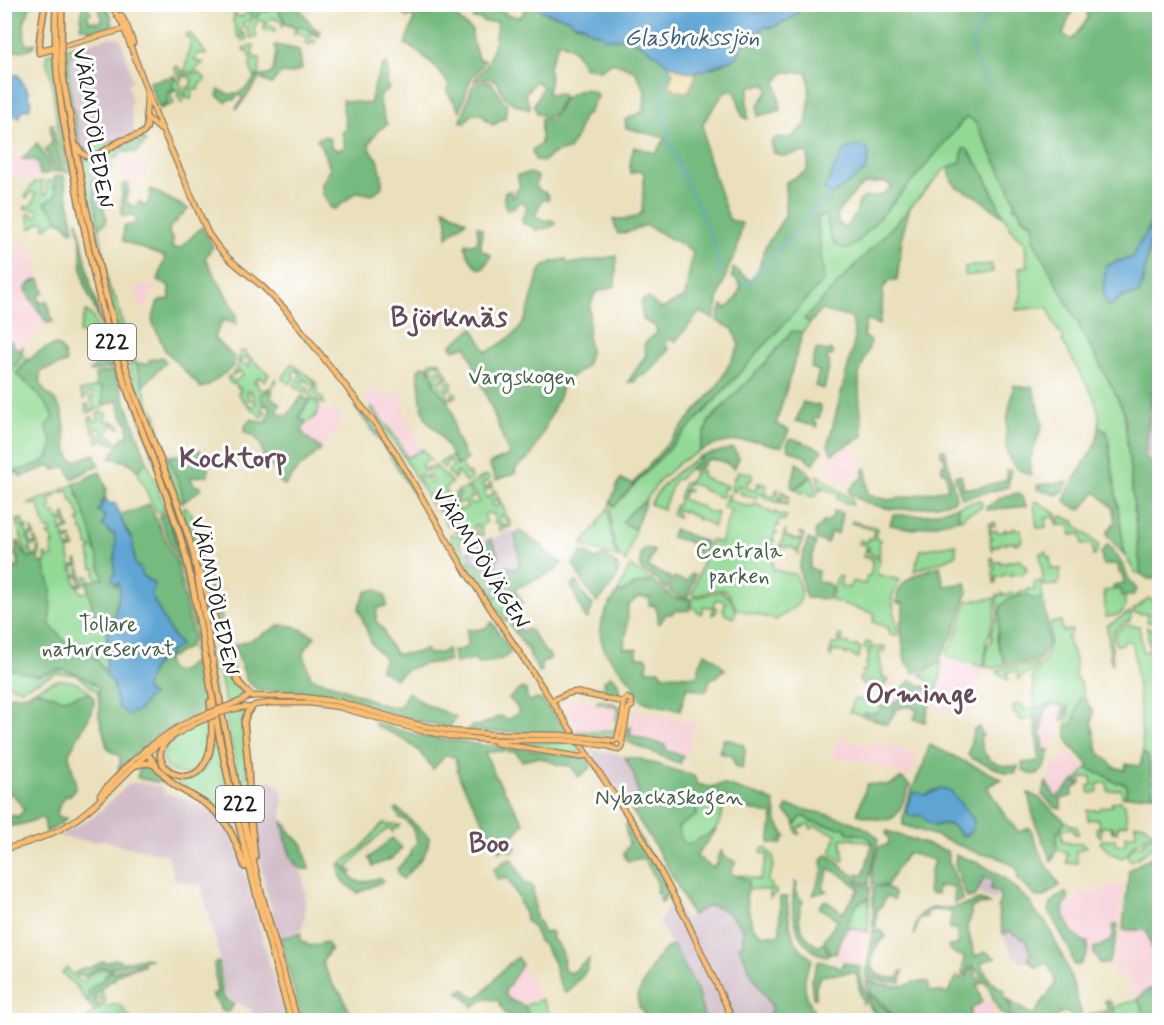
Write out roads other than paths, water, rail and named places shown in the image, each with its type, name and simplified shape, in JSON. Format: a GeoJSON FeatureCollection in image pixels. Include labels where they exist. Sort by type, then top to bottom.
{"type":"FeatureCollection","features":[{"type":"Feature","properties":{"kind":"highway"},"geometry":{"type":"LineString","coordinates":[[32,52],[40,51],[40,31],[45,4]]}},
{"type":"Feature","properties":{"kind":"highway","name":"VÄRMDÖLEDEN"},"geometry":{"type":"LineString","coordinates":[[56,4],[55,48],[58,87],[100,298],[118,362],[181,540],[193,585],[220,743],[291,1020]]}},
{"type":"Feature","properties":{"kind":"highway","name":"VÄRMDÖLEDEN"},"geometry":{"type":"LineString","coordinates":[[62,4],[61,53],[67,104],[91,231],[111,318],[132,387],[193,551],[231,764],[257,890],[297,1020]]}},
{"type":"Feature","properties":{"kind":"highway"},"geometry":{"type":"LineString","coordinates":[[67,104],[78,147],[89,157],[98,156],[118,142],[141,134],[147,127],[147,115]]}},
{"type":"Feature","properties":{"kind":"highway"},"geometry":{"type":"LineString","coordinates":[[193,551],[237,679],[251,696]]}},
{"type":"Feature","properties":{"kind":"highway"},"geometry":{"type":"LineString","coordinates":[[134,766],[148,763],[164,772],[184,777],[198,772],[206,762],[210,749],[212,720],[208,670]]}},
{"type":"Feature","properties":{"kind":"highway"},"geometry":{"type":"LineString","coordinates":[[253,706],[244,722],[257,890]]}},
{"type":"Feature","properties":{"kind":"highway"},"geometry":{"type":"LineString","coordinates":[[164,772],[161,760],[162,748],[176,734]]}},
{"type":"Feature","properties":{"kind":"highway"},"geometry":{"type":"LineString","coordinates":[[148,751],[164,772],[183,790],[208,805],[223,819],[257,890]]}},
{"type":"Feature","properties":{"kind":"main road","name":"VÄRMDÖVÄGEN"},"geometry":{"type":"LineString","coordinates":[[112,4],[126,27],[158,120],[204,226],[228,258],[284,308],[384,435],[466,572],[635,825],[698,944],[733,1020]]}},
{"type":"Feature","properties":{"kind":"main road"},"geometry":{"type":"LineString","coordinates":[[67,44],[126,27]]}},
{"type":"Feature","properties":{"kind":"main road"},"geometry":{"type":"LineString","coordinates":[[40,51],[54,48]]}},
{"type":"Feature","properties":{"kind":"main road","name":"VÄRMDÖVÄGEN"},"geometry":{"type":"LineString","coordinates":[[148,92],[147,115],[167,140]]}},
{"type":"Feature","properties":{"kind":"main road"},"geometry":{"type":"LineString","coordinates":[[147,115],[151,109],[156,112]]}},
{"type":"Feature","properties":{"kind":"main road"},"geometry":{"type":"LineString","coordinates":[[87,811],[126,768],[178,726],[220,713],[251,696],[332,700],[462,738],[561,737],[616,742],[625,706],[578,693],[562,695],[552,701]]}},
{"type":"Feature","properties":{"kind":"main road"},"geometry":{"type":"LineString","coordinates":[[562,695],[558,704],[567,723]]}},
{"type":"Feature","properties":{"kind":"main road"},"geometry":{"type":"LineString","coordinates":[[251,696],[255,699],[253,706]]}},
{"type":"Feature","properties":{"kind":"main road"},"geometry":{"type":"LineString","coordinates":[[233,707],[292,702],[329,705],[422,731],[470,737],[579,757],[588,756]]}},
{"type":"Feature","properties":{"kind":"main road"},"geometry":{"type":"LineString","coordinates":[[4,849],[49,835],[66,826],[87,811],[148,751],[195,721]]}},
{"type":"Feature","properties":{"kind":"main road"},"geometry":{"type":"LineString","coordinates":[[579,757],[584,750]]}},
{"type":"Feature","properties":{"kind":"water","name":"Glasbrukssjön"},"geometry":{"type":"Polygon","coordinates":[[[538,5],[748,5],[748,8],[758,14],[767,10],[781,10],[787,5],[804,5],[790,19],[768,28],[766,26],[753,35],[744,43],[737,57],[702,72],[699,69],[693,73],[667,63],[633,40],[605,38],[569,19],[546,11],[542,12],[538,5]]]}},
{"type":"Feature","properties":{"kind":"water"},"geometry":{"type":"Polygon","coordinates":[[[4,75],[18,75],[29,93],[30,108],[22,111],[19,118],[15,115],[5,116],[4,75]]]}},
{"type":"Feature","properties":{"kind":"water"},"geometry":{"type":"Polygon","coordinates":[[[854,146],[867,149],[869,153],[866,170],[833,194],[828,194],[824,189],[843,152],[854,146]]]}},
{"type":"Feature","properties":{"kind":"water"},"geometry":{"type":"Polygon","coordinates":[[[1159,210],[1159,231],[1150,242],[1142,285],[1138,294],[1119,298],[1109,307],[1103,293],[1106,267],[1132,258],[1159,210]]]}},
{"type":"Feature","properties":{"kind":"water"},"geometry":{"type":"Polygon","coordinates":[[[105,499],[110,503],[115,503],[132,540],[137,567],[147,580],[154,583],[151,595],[172,635],[180,645],[169,653],[168,658],[158,660],[150,673],[146,688],[148,694],[152,694],[151,697],[146,699],[140,709],[129,715],[119,708],[114,684],[106,675],[107,630],[113,625],[111,618],[115,616],[120,586],[118,582],[116,586],[112,579],[115,573],[114,533],[108,532],[107,527],[102,526],[105,517],[98,511],[105,499]]]}},
{"type":"Feature","properties":{"kind":"water"},"geometry":{"type":"Polygon","coordinates":[[[941,788],[951,792],[974,820],[972,830],[967,835],[961,835],[950,824],[934,826],[922,815],[911,816],[906,812],[914,792],[926,795],[941,788]]]}},
{"type":"Feature","properties":{"kind":"waterway"},"geometry":{"type":"LineString","coordinates":[[982,73],[976,62],[972,45],[977,30],[993,4]]}},
{"type":"Feature","properties":{"kind":"waterway"},"geometry":{"type":"LineString","coordinates":[[670,64],[664,87],[663,109],[667,131],[682,173],[711,236],[721,277]]}},
{"type":"Feature","properties":{"kind":"waterway"},"geometry":{"type":"LineString","coordinates":[[983,75],[989,84]]}},
{"type":"Feature","properties":{"kind":"waterway"},"geometry":{"type":"LineString","coordinates":[[744,284],[751,281],[759,268],[828,194]]}},
{"type":"Feature","properties":{"kind":"district","name":"Björknäs"},"geometry":{"type":"Point","coordinates":[449,318]}},
{"type":"Feature","properties":{"kind":"district","name":"Kocktorp"},"geometry":{"type":"Point","coordinates":[233,459]}},
{"type":"Feature","properties":{"kind":"district","name":"Orminge"},"geometry":{"type":"Point","coordinates":[921,695]}},
{"type":"Feature","properties":{"kind":"district","name":"Boo"},"geometry":{"type":"Point","coordinates":[489,844]}},
{"type":"Feature","properties":{"kind":"park label","name":"Vargskogen"},"geometry":{"type":"Point","coordinates":[522,378]}},
{"type":"Feature","properties":{"kind":"park label","name":"Centrala parken"},"geometry":{"type":"Point","coordinates":[739,564]}},
{"type":"Feature","properties":{"kind":"park label","name":"Tollare naturreservat"},"geometry":{"type":"Point","coordinates":[108,638]}},
{"type":"Feature","properties":{"kind":"park label","name":"Nybackaskogen"},"geometry":{"type":"Point","coordinates":[669,798]}}]}
